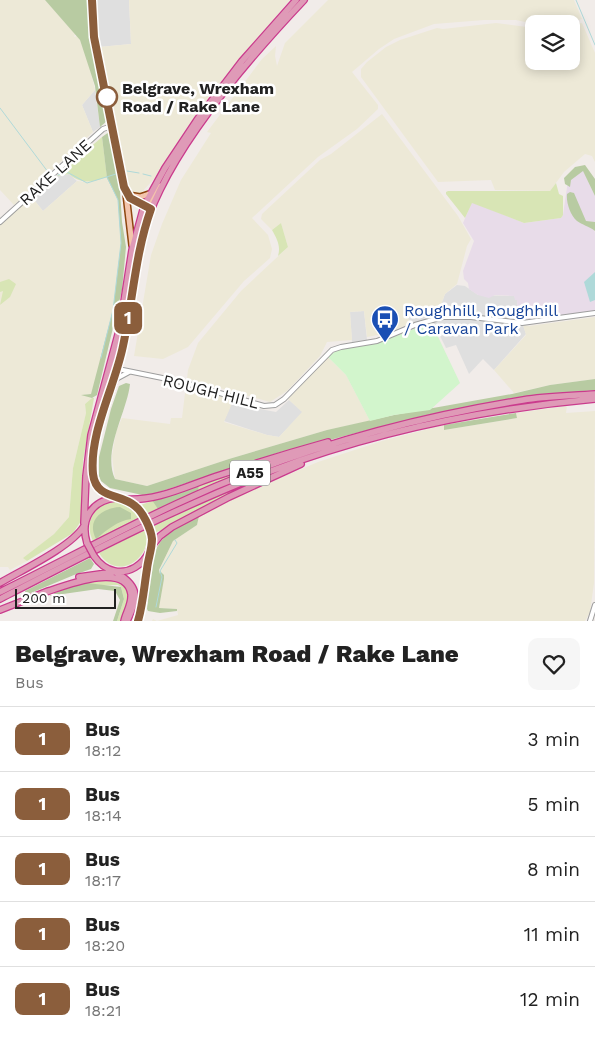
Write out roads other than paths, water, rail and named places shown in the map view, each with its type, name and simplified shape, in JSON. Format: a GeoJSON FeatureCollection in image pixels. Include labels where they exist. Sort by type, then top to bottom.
{"type":"FeatureCollection","features":[{"type":"Feature","properties":{"kind":"highway"},"geometry":{"type":"LineString","coordinates":[[296,0],[242,60],[220,89],[181,143],[149,194],[124,344],[96,443],[93,474],[99,489],[116,498],[146,500],[296,451],[346,437],[391,428]]}},
{"type":"Feature","properties":{"kind":"highway"},"geometry":{"type":"LineString","coordinates":[[125,621],[134,604],[135,590],[127,579],[102,566],[94,556],[87,543],[84,524],[88,454],[125,301],[132,250],[148,207],[201,125],[266,42],[304,0]]}},
{"type":"Feature","properties":{"kind":"highway","name":"A55"},"geometry":{"type":"LineString","coordinates":[[0,592],[185,500],[272,465],[391,428],[525,400],[595,394]]}},
{"type":"Feature","properties":{"kind":"highway","name":"A55"},"geometry":{"type":"LineString","coordinates":[[0,599],[177,510],[272,471],[348,446],[410,429],[526,406],[595,399]]}},
{"type":"Feature","properties":{"kind":"highway"},"geometry":{"type":"LineString","coordinates":[[0,610],[88,575],[116,573],[136,567],[160,536],[172,527],[221,501],[304,463],[348,446]]}},
{"type":"Feature","properties":{"kind":"highway"},"geometry":{"type":"LineString","coordinates":[[0,582],[71,540],[97,504],[116,498]]}},
{"type":"Feature","properties":{"kind":"highway"},"geometry":{"type":"LineString","coordinates":[[123,499],[133,504],[140,512],[152,540],[144,598],[138,621]]}},
{"type":"Feature","properties":{"kind":"highway"},"geometry":{"type":"LineString","coordinates":[[46,592],[92,578],[118,579],[126,584],[131,597],[125,621]]}},
{"type":"Feature","properties":{"kind":"main road"},"geometry":{"type":"LineString","coordinates":[[92,0],[94,37],[126,193],[131,223],[132,250]]}},
{"type":"Feature","properties":{"kind":"main road"},"geometry":{"type":"LineString","coordinates":[[126,193],[136,197],[149,194]]}},
{"type":"Feature","properties":{"kind":"main road"},"geometry":{"type":"LineString","coordinates":[[126,193],[133,201],[148,207]]}},
{"type":"Feature","properties":{"kind":"street","name":"RAKE LANE"},"geometry":{"type":"LineString","coordinates":[[0,222],[103,129],[112,126]]}},
{"type":"Feature","properties":{"kind":"street","name":"ROUGH HILL"},"geometry":{"type":"LineString","coordinates":[[118,369],[199,386],[254,404],[275,404],[284,399],[332,350],[378,341],[430,320],[456,317],[530,322],[595,313]]}},
{"type":"Feature","properties":{"kind":"street"},"geometry":{"type":"LineString","coordinates":[[105,387],[112,372],[118,369]]}},
{"type":"Feature","properties":{"kind":"street"},"geometry":{"type":"LineString","coordinates":[[113,383],[117,378],[129,372]]}},
{"type":"Feature","properties":{"kind":"street"},"geometry":{"type":"LineString","coordinates":[[590,621],[595,605]]}},
{"type":"Feature","properties":{"kind":"water"},"geometry":{"type":"Polygon","coordinates":[[[595,272],[595,300],[590,302],[584,282],[595,272]]]}},
{"type":"Feature","properties":{"kind":"waterway"},"geometry":{"type":"LineString","coordinates":[[576,0],[595,45]]}},
{"type":"Feature","properties":{"kind":"waterway"},"geometry":{"type":"LineString","coordinates":[[0,108],[48,172]]}},
{"type":"Feature","properties":{"kind":"waterway"},"geometry":{"type":"LineString","coordinates":[[127,171],[139,173]]}},
{"type":"Feature","properties":{"kind":"waterway"},"geometry":{"type":"LineString","coordinates":[[58,175],[67,172],[87,183],[116,174]]}},
{"type":"Feature","properties":{"kind":"waterway"},"geometry":{"type":"LineString","coordinates":[[143,174],[151,176]]}},
{"type":"Feature","properties":{"kind":"waterway"},"geometry":{"type":"LineString","coordinates":[[101,358],[113,310],[121,243],[118,200],[107,177]]}},
{"type":"Feature","properties":{"kind":"waterway"},"geometry":{"type":"LineString","coordinates":[[156,607],[162,577],[160,571],[177,543],[175,540]]}},
{"type":"Feature","properties":{"kind":"place","name":"Belgrave, Wrexham Road / Rake Lane"},"geometry":{"type":"Point","coordinates":[107,97]}},
{"type":"Feature","properties":{"kind":"place","name":"Roughhill, Roughhill / Caravan Park"},"geometry":{"type":"Point","coordinates":[385,343]}}]}
